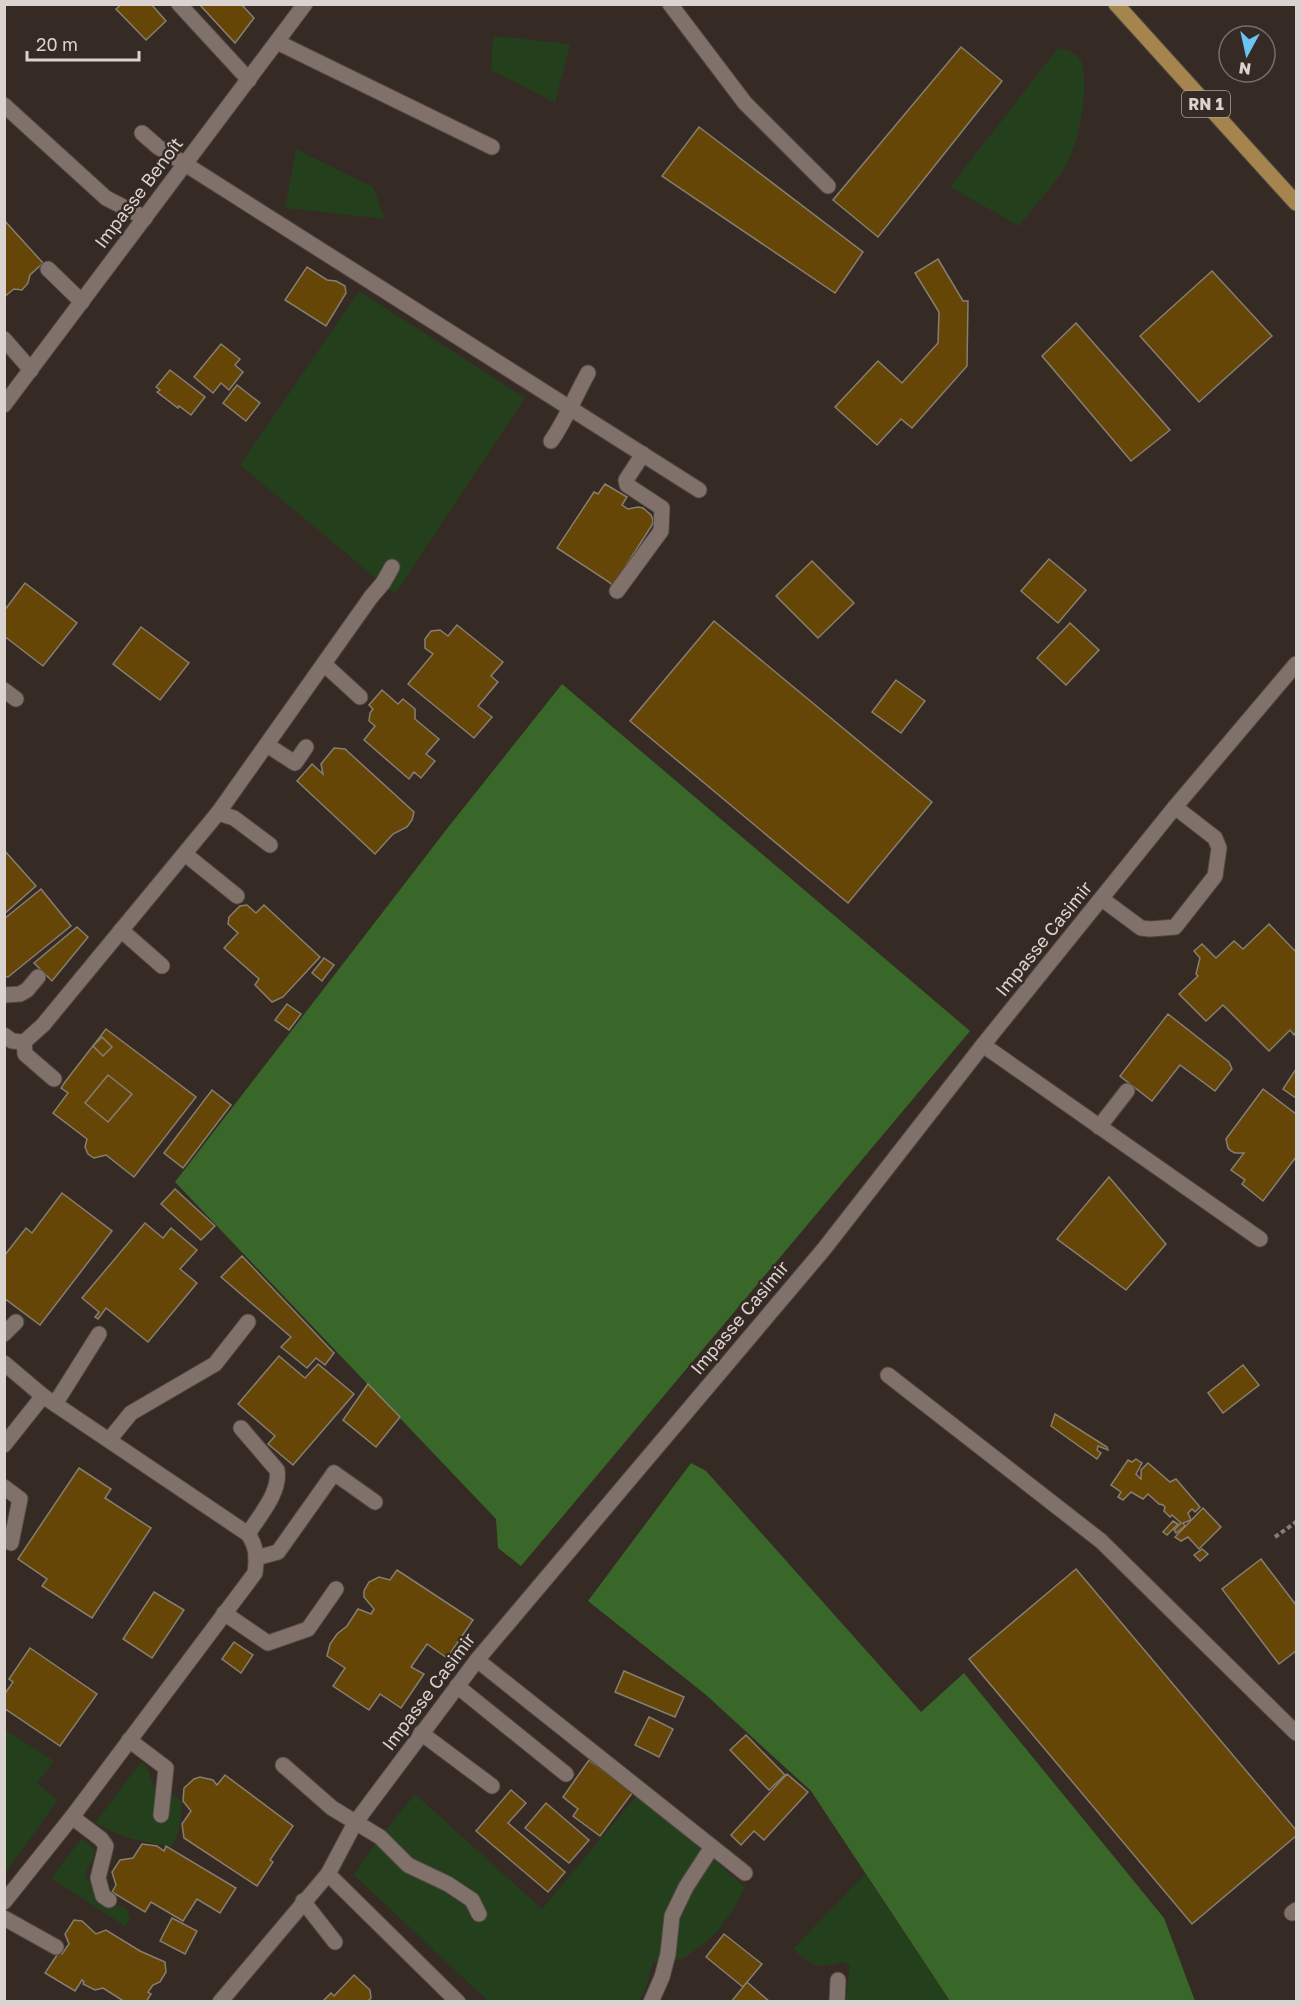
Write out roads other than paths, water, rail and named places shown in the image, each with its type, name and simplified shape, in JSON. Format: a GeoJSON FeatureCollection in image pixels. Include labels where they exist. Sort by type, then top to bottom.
{"type":"FeatureCollection","features":[{"type":"Feature","properties":{"kind":"main road","name":"RN 1"},"geometry":{"type":"LineString","coordinates":[[1116,4],[1296,204]]}},
{"type":"Feature","properties":{"kind":"street"},"geometry":{"type":"LineString","coordinates":[[178,4],[249,80]]}},
{"type":"Feature","properties":{"kind":"street","name":"Impasse Benoît"},"geometry":{"type":"LineString","coordinates":[[4,405],[305,4]]}},
{"type":"Feature","properties":{"kind":"street"},"geometry":{"type":"LineString","coordinates":[[670,4],[745,103],[828,186]]}},
{"type":"Feature","properties":{"kind":"street"},"geometry":{"type":"LineString","coordinates":[[277,42],[492,147]]}},
{"type":"Feature","properties":{"kind":"street"},"geometry":{"type":"LineString","coordinates":[[4,105],[106,198],[145,218]]}},
{"type":"Feature","properties":{"kind":"street"},"geometry":{"type":"LineString","coordinates":[[142,134],[158,147],[699,490]]}},
{"type":"Feature","properties":{"kind":"street"},"geometry":{"type":"LineString","coordinates":[[48,269],[82,302]]}},
{"type":"Feature","properties":{"kind":"street"},"geometry":{"type":"LineString","coordinates":[[4,339],[31,370]]}},
{"type":"Feature","properties":{"kind":"street"},"geometry":{"type":"LineString","coordinates":[[550,441],[564,423],[588,373]]}},
{"type":"Feature","properties":{"kind":"street"},"geometry":{"type":"LineString","coordinates":[[617,591],[661,531],[662,508],[627,485],[626,480],[643,454]]}},
{"type":"Feature","properties":{"kind":"street"},"geometry":{"type":"LineString","coordinates":[[4,1035],[12,1041],[24,1042],[43,1025],[185,854],[218,813],[383,583],[392,567]]}},
{"type":"Feature","properties":{"kind":"street"},"geometry":{"type":"LineString","coordinates":[[324,664],[360,697]]}},
{"type":"Feature","properties":{"kind":"street","name":"Impasse Casimir"},"geometry":{"type":"LineString","coordinates":[[220,2001],[327,1874],[355,1822],[477,1660],[824,1249],[983,1045],[1175,807],[1296,664]]}},
{"type":"Feature","properties":{"kind":"street"},"geometry":{"type":"LineString","coordinates":[[267,745],[295,763],[306,747]]}},
{"type":"Feature","properties":{"kind":"street"},"geometry":{"type":"LineString","coordinates":[[1102,899],[1141,928],[1175,927],[1215,876],[1219,848],[1215,838],[1175,807]]}},
{"type":"Feature","properties":{"kind":"street"},"geometry":{"type":"LineString","coordinates":[[218,813],[234,818],[270,845]]}},
{"type":"Feature","properties":{"kind":"street"},"geometry":{"type":"LineString","coordinates":[[185,854],[237,896]]}},
{"type":"Feature","properties":{"kind":"street"},"geometry":{"type":"LineString","coordinates":[[121,930],[162,966]]}},
{"type":"Feature","properties":{"kind":"street"},"geometry":{"type":"LineString","coordinates":[[4,995],[20,994],[27,990],[38,977]]}},
{"type":"Feature","properties":{"kind":"street"},"geometry":{"type":"LineString","coordinates":[[24,1042],[25,1054],[54,1079]]}},
{"type":"Feature","properties":{"kind":"street"},"geometry":{"type":"LineString","coordinates":[[983,1045],[1260,1239]]}},
{"type":"Feature","properties":{"kind":"street"},"geometry":{"type":"LineString","coordinates":[[1100,1127],[1127,1091]]}},
{"type":"Feature","properties":{"kind":"street"},"geometry":{"type":"LineString","coordinates":[[4,1334],[16,1322]]}},
{"type":"Feature","properties":{"kind":"street"},"geometry":{"type":"LineString","coordinates":[[109,1440],[131,1413],[215,1364],[248,1322]]}},
{"type":"Feature","properties":{"kind":"street"},"geometry":{"type":"LineString","coordinates":[[4,1445],[49,1400],[99,1334]]}},
{"type":"Feature","properties":{"kind":"street"},"geometry":{"type":"LineString","coordinates":[[4,1363],[49,1400],[248,1534],[255,1544],[256,1558],[255,1573],[72,1818],[4,1902]]}},
{"type":"Feature","properties":{"kind":"street"},"geometry":{"type":"LineString","coordinates":[[888,1375],[1101,1541],[1296,1734]]}},
{"type":"Feature","properties":{"kind":"street"},"geometry":{"type":"LineString","coordinates":[[241,1428],[277,1470],[279,1479],[274,1493],[248,1534]]}},
{"type":"Feature","properties":{"kind":"street"},"geometry":{"type":"LineString","coordinates":[[256,1558],[278,1552],[334,1473],[375,1502]]}},
{"type":"Feature","properties":{"kind":"street"},"geometry":{"type":"LineString","coordinates":[[4,1487],[20,1499],[11,1543]]}},
{"type":"Feature","properties":{"kind":"street"},"geometry":{"type":"LineString","coordinates":[[224,1613],[268,1643],[308,1629],[336,1589]]}},
{"type":"Feature","properties":{"kind":"street"},"geometry":{"type":"LineString","coordinates":[[477,1660],[745,1873]]}},
{"type":"Feature","properties":{"kind":"street"},"geometry":{"type":"LineString","coordinates":[[457,1686],[566,1774]]}},
{"type":"Feature","properties":{"kind":"street"},"geometry":{"type":"LineString","coordinates":[[421,1733],[492,1786]]}},
{"type":"Feature","properties":{"kind":"street"},"geometry":{"type":"LineString","coordinates":[[129,1740],[166,1768],[161,1815]]}},
{"type":"Feature","properties":{"kind":"street"},"geometry":{"type":"LineString","coordinates":[[283,1765],[332,1808],[380,1837],[408,1865],[448,1884],[472,1900],[479,1914]]}},
{"type":"Feature","properties":{"kind":"street"},"geometry":{"type":"LineString","coordinates":[[72,1818],[102,1839],[106,1846],[98,1878],[103,1896],[109,1900]]}},
{"type":"Feature","properties":{"kind":"street"},"geometry":{"type":"LineString","coordinates":[[651,2001],[662,1977],[668,1954],[672,1916],[686,1887],[712,1847]]}},
{"type":"Feature","properties":{"kind":"street"},"geometry":{"type":"LineString","coordinates":[[327,1874],[458,2001]]}},
{"type":"Feature","properties":{"kind":"street"},"geometry":{"type":"LineString","coordinates":[[303,1901],[336,1942]]}},
{"type":"Feature","properties":{"kind":"street"},"geometry":{"type":"LineString","coordinates":[[4,1918],[56,1947]]}},
{"type":"Feature","properties":{"kind":"street"},"geometry":{"type":"LineString","coordinates":[[837,2001],[838,1980]]}}]}
